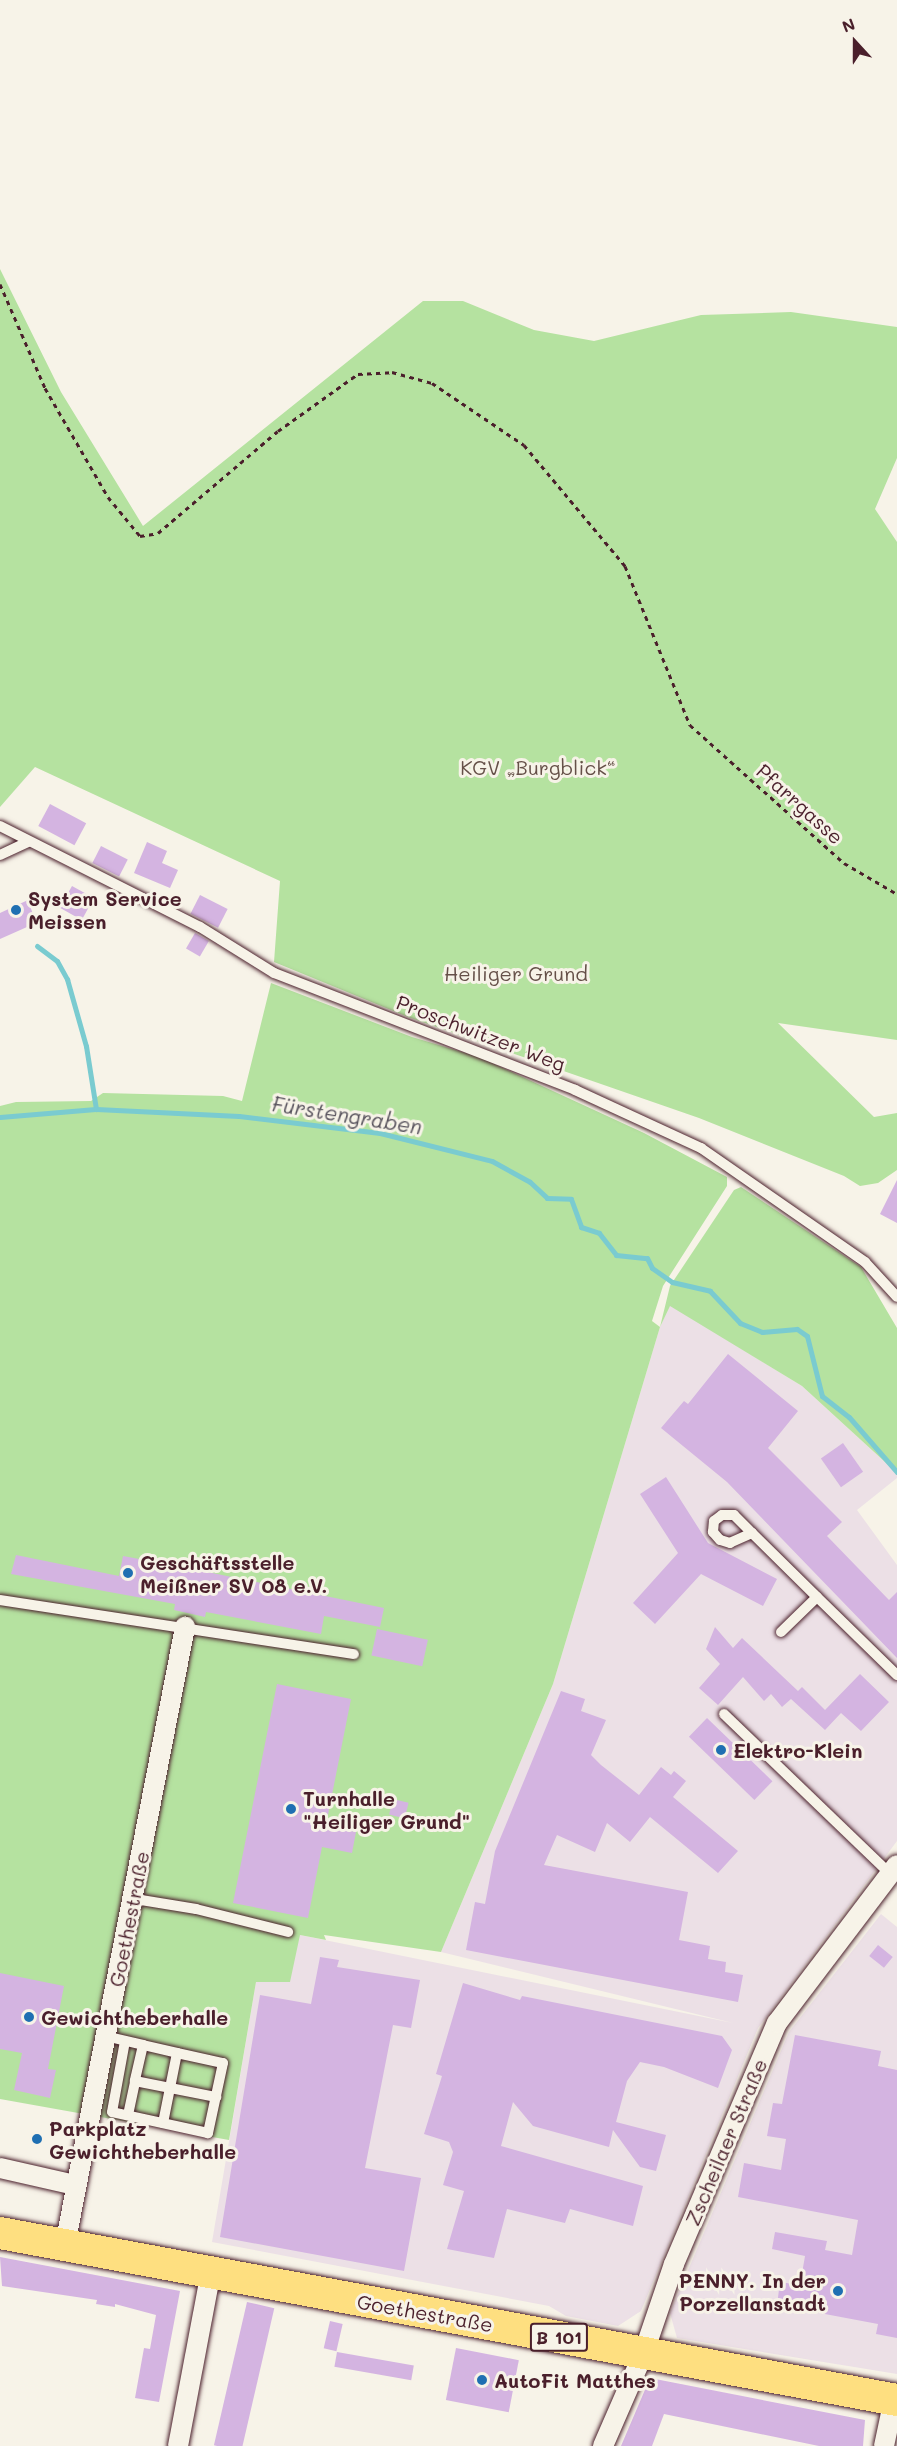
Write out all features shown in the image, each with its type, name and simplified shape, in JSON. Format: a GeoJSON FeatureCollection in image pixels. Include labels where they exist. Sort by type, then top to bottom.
{"type":"FeatureCollection","features":[{"type":"Feature","properties":{"kind":"main road","name":"Goethestraße"},"geometry":{"type":"LineString","coordinates":[[0,2233],[644,2352]]}},
{"type":"Feature","properties":{"kind":"main road","name":"B 101"},"geometry":{"type":"LineString","coordinates":[[644,2352],[896,2399]]}},
{"type":"Feature","properties":{"kind":"street","name":"Goethestraße"},"geometry":{"type":"LineString","coordinates":[[65,2245],[105,2036],[135,1899],[185,1627]]}},
{"type":"Feature","properties":{"kind":"street","name":"Zscheilaer Straße"},"geometry":{"type":"LineString","coordinates":[[603,2446],[644,2352],[674,2264],[777,2023],[894,1870]]}},
{"type":"Feature","properties":{"kind":"street"},"geometry":{"type":"LineString","coordinates":[[0,2168],[75,2185]]}},
{"type":"Feature","properties":{"kind":"street"},"geometry":{"type":"LineString","coordinates":[[178,2446],[211,2272]]}},
{"type":"Feature","properties":{"kind":"street"},"geometry":{"type":"LineString","coordinates":[[884,2446],[896,2399]]}},
{"type":"Feature","properties":{"kind":"lane","name":"Proschwitzer Weg"},"geometry":{"type":"LineString","coordinates":[[0,826],[200,927],[274,973],[575,1090],[701,1148],[865,1262],[897,1297]]}},
{"type":"Feature","properties":{"kind":"lane"},"geometry":{"type":"LineString","coordinates":[[0,855],[28,842]]}},
{"type":"Feature","properties":{"kind":"lane"},"geometry":{"type":"LineString","coordinates":[[752,1533],[897,1675]]}},
{"type":"Feature","properties":{"kind":"lane"},"geometry":{"type":"LineString","coordinates":[[781,1632],[817,1597]]}},
{"type":"Feature","properties":{"kind":"lane"},"geometry":{"type":"LineString","coordinates":[[0,1600],[354,1654]]}},
{"type":"Feature","properties":{"kind":"lane"},"geometry":{"type":"LineString","coordinates":[[724,1714],[894,1870]]}},
{"type":"Feature","properties":{"kind":"lane"},"geometry":{"type":"LineString","coordinates":[[135,1899],[196,1909],[288,1932]]}},
{"type":"Feature","properties":{"kind":"lane"},"geometry":{"type":"LineString","coordinates":[[105,2036],[223,2062],[208,2133],[112,2112],[125,2041]]}},
{"type":"Feature","properties":{"kind":"lane"},"geometry":{"type":"LineString","coordinates":[[128,2115],[143,2045]]}},
{"type":"Feature","properties":{"kind":"lane"},"geometry":{"type":"LineString","coordinates":[[163,2123],[177,2053]]}},
{"type":"Feature","properties":{"kind":"lane"},"geometry":{"type":"LineString","coordinates":[[135,2081],[216,2097]]}},
{"type":"Feature","properties":{"kind":"path","name":"Pfarrgasse"},"geometry":{"type":"LineString","coordinates":[[0,284],[45,388],[108,497],[140,536],[158,532],[278,431],[358,374],[392,372],[432,383],[524,445],[625,566],[690,725],[844,863],[897,894]]}},
{"type":"Feature","properties":{"kind":"shaded area"},"geometry":{"type":"Polygon","coordinates":[[[670,1305],[802,1386],[897,1473],[897,1478],[857,1510],[897,1565],[897,1841],[758,2028],[641,2311],[618,2326],[566,2316],[549,2306],[212,2242],[256,1982],[300,1935],[733,2023],[441,1952],[553,1684],[660,1327],[670,1305]]]}},
{"type":"Feature","properties":{"kind":"shaded area"},"geometry":{"type":"Polygon","coordinates":[[[881,1914],[897,1927],[897,2374],[677,2338],[670,2313],[789,2032],[881,1914]]]}},
{"type":"Feature","properties":{"kind":"green space"},"geometry":{"type":"Polygon","coordinates":[[[0,269],[61,392],[143,526],[423,301],[463,301],[534,330],[594,341],[701,315],[791,312],[897,327],[897,458],[875,509],[897,542],[897,1040],[778,1023],[874,1117],[897,1113],[897,1170],[878,1183],[860,1186],[844,1176],[699,1118],[408,1017],[274,962],[280,881],[35,767],[0,807],[0,269]]]}},
{"type":"Feature","properties":{"kind":"green space"},"geometry":{"type":"Polygon","coordinates":[[[271,983],[412,1037],[479,1057],[644,1133],[727,1177],[727,1186],[663,1286],[652,1321],[660,1327],[553,1684],[441,1952],[324,1935],[326,1940],[300,1935],[290,1982],[256,1982],[229,2140],[0,2099],[0,1106],[16,1102],[91,1101],[103,1093],[223,1096],[242,1101],[271,983]]]}},
{"type":"Feature","properties":{"kind":"green space"},"geometry":{"type":"Polygon","coordinates":[[[741,1187],[861,1267],[897,1328],[897,1473],[802,1386],[670,1306],[660,1327],[670,1286],[734,1190],[741,1187]]]}},
{"type":"Feature","properties":{"kind":"building"},"geometry":{"type":"Polygon","coordinates":[[[50,804],[86,823],[74,845],[38,826],[50,804]]]}},
{"type":"Feature","properties":{"kind":"building"},"geometry":{"type":"Polygon","coordinates":[[[147,842],[167,851],[162,863],[178,870],[170,888],[134,873],[147,842]]]}},
{"type":"Feature","properties":{"kind":"building"},"geometry":{"type":"Polygon","coordinates":[[[101,846],[128,860],[119,877],[92,863],[101,846]]]}},
{"type":"Feature","properties":{"kind":"building"},"geometry":{"type":"Polygon","coordinates":[[[72,886],[94,898],[82,920],[60,908],[72,886]]]}},
{"type":"Feature","properties":{"kind":"building"},"geometry":{"type":"Polygon","coordinates":[[[200,895],[228,909],[218,928],[190,914],[200,895]]]}},
{"type":"Feature","properties":{"kind":"building"},"geometry":{"type":"Polygon","coordinates":[[[28,900],[36,923],[0,939],[0,913],[28,900]]]}},
{"type":"Feature","properties":{"kind":"building"},"geometry":{"type":"Polygon","coordinates":[[[195,933],[209,941],[200,957],[186,949],[195,933]]]}},
{"type":"Feature","properties":{"kind":"building"},"geometry":{"type":"Polygon","coordinates":[[[897,1180],[897,1223],[880,1214],[897,1180]]]}},
{"type":"Feature","properties":{"kind":"building"},"geometry":{"type":"Polygon","coordinates":[[[728,1354],[798,1411],[768,1448],[842,1522],[827,1536],[889,1600],[897,1592],[897,1658],[727,1482],[661,1428],[684,1401],[688,1404],[728,1354]]]}},
{"type":"Feature","properties":{"kind":"building"},"geometry":{"type":"Polygon","coordinates":[[[843,1443],[863,1472],[841,1487],[821,1458],[843,1443]]]}},
{"type":"Feature","properties":{"kind":"building"},"geometry":{"type":"Polygon","coordinates":[[[666,1477],[708,1543],[777,1579],[763,1606],[701,1574],[655,1624],[633,1603],[678,1553],[640,1494],[666,1477]]]}},
{"type":"Feature","properties":{"kind":"building"},"geometry":{"type":"Polygon","coordinates":[[[16,1555],[119,1576],[123,1556],[384,1608],[380,1627],[324,1616],[321,1634],[206,1612],[205,1617],[174,1610],[175,1604],[11,1574],[16,1555]]]}},
{"type":"Feature","properties":{"kind":"building"},"geometry":{"type":"Polygon","coordinates":[[[715,1627],[733,1648],[742,1638],[798,1691],[802,1687],[825,1710],[860,1674],[889,1702],[861,1731],[841,1713],[825,1730],[791,1699],[782,1707],[771,1694],[764,1701],[743,1677],[718,1705],[699,1688],[720,1664],[706,1649],[715,1627]]]}},
{"type":"Feature","properties":{"kind":"building"},"geometry":{"type":"Polygon","coordinates":[[[377,1629],[428,1640],[422,1666],[371,1655],[377,1629]]]}},
{"type":"Feature","properties":{"kind":"building","name":"Turnhalle \"Heiliger Grund\""},"geometry":{"type":"Polygon","coordinates":[[[277,1684],[351,1699],[326,1825],[356,1832],[352,1853],[322,1847],[308,1918],[233,1903],[277,1684]]]}},
{"type":"Feature","properties":{"kind":"building"},"geometry":{"type":"Polygon","coordinates":[[[561,1691],[585,1699],[581,1711],[606,1720],[591,1755],[601,1765],[639,1795],[661,1767],[671,1775],[674,1771],[686,1781],[673,1797],[738,1851],[718,1873],[650,1817],[630,1842],[607,1823],[595,1852],[557,1835],[544,1865],[688,1892],[679,1940],[710,1946],[708,1959],[726,1962],[725,1972],[743,1975],[738,2002],[466,1950],[475,1902],[485,1904],[495,1851],[561,1691]]]}},
{"type":"Feature","properties":{"kind":"building","name":"Elektro-Klein"},"geometry":{"type":"Polygon","coordinates":[[[707,1718],[772,1781],[754,1800],[689,1737],[707,1718]]]}},
{"type":"Feature","properties":{"kind":"building"},"geometry":{"type":"Polygon","coordinates":[[[393,1799],[409,1803],[405,1818],[389,1815],[393,1799]]]}},
{"type":"Feature","properties":{"kind":"building"},"geometry":{"type":"Polygon","coordinates":[[[878,1945],[893,1957],[884,1968],[869,1956],[878,1945]]]}},
{"type":"Feature","properties":{"kind":"building"},"geometry":{"type":"Polygon","coordinates":[[[320,1957],[339,1960],[337,1967],[420,1980],[411,2028],[393,2025],[365,2168],[421,2178],[404,2271],[220,2237],[260,1995],[311,2004],[320,1957]]]}},
{"type":"Feature","properties":{"kind":"building","name":"Gewichtheberhalle"},"geometry":{"type":"Polygon","coordinates":[[[0,1973],[64,1986],[48,2069],[56,2070],[50,2098],[14,2090],[22,2053],[0,2049],[0,1973]]]}},
{"type":"Feature","properties":{"kind":"building"},"geometry":{"type":"Polygon","coordinates":[[[463,1983],[520,2000],[522,1996],[722,2036],[732,2050],[718,2088],[664,2067],[640,2062],[627,2081],[616,2122],[666,2135],[656,2171],[640,2167],[613,2130],[609,2147],[533,2126],[513,2102],[501,2146],[643,2186],[633,2226],[570,2209],[565,2223],[507,2209],[494,2258],[447,2249],[464,2191],[443,2185],[453,2152],[449,2142],[424,2134],[442,2076],[436,2074],[463,1983]]]}},
{"type":"Feature","properties":{"kind":"building"},"geometry":{"type":"Polygon","coordinates":[[[795,2035],[881,2051],[878,2066],[897,2070],[897,2338],[876,2334],[878,2324],[777,2305],[780,2282],[800,2285],[805,2256],[772,2249],[775,2232],[827,2241],[825,2250],[852,2255],[858,2220],[738,2197],[744,2163],[781,2170],[786,2139],[767,2136],[773,2103],[782,2104],[795,2035]]]}},
{"type":"Feature","properties":{"kind":"building"},"geometry":{"type":"Polygon","coordinates":[[[0,2257],[180,2291],[159,2402],[135,2398],[144,2348],[150,2349],[156,2315],[115,2304],[115,2307],[96,2304],[97,2300],[2,2286],[0,2257]]]}},
{"type":"Feature","properties":{"kind":"building"},"geometry":{"type":"Polygon","coordinates":[[[247,2302],[274,2308],[242,2446],[214,2445],[247,2302]]]}},
{"type":"Feature","properties":{"kind":"building"},"geometry":{"type":"Polygon","coordinates":[[[330,2321],[343,2324],[336,2351],[324,2348],[330,2321]]]}},
{"type":"Feature","properties":{"kind":"building","name":"AutoFit Matthes"},"geometry":{"type":"Polygon","coordinates":[[[456,2348],[519,2360],[509,2412],[446,2400],[456,2348]]]}},
{"type":"Feature","properties":{"kind":"building"},"geometry":{"type":"Polygon","coordinates":[[[337,2352],[414,2366],[411,2380],[334,2367],[337,2352]]]}},
{"type":"Feature","properties":{"kind":"building"},"geometry":{"type":"Polygon","coordinates":[[[650,2378],[865,2420],[863,2446],[819,2446],[664,2414],[652,2446],[621,2446],[650,2378]]]}},
{"type":"Feature","properties":{"kind":"waterway"},"geometry":{"type":"LineString","coordinates":[[37,946],[57,961],[67,979],[86,1046],[96,1109]]}},
{"type":"Feature","properties":{"kind":"waterway","name":"Fürstengraben"},"geometry":{"type":"LineString","coordinates":[[0,1117],[96,1109],[239,1116],[380,1133],[492,1161],[530,1182],[547,1198],[571,1199],[581,1227],[599,1233],[616,1255],[647,1258],[652,1268],[672,1282],[710,1291],[740,1323],[762,1332],[797,1329],[807,1336],[822,1396],[849,1417],[897,1472]]}},
{"type":"Feature","properties":{"kind":"place","name":"System Service Meissen"},"geometry":{"type":"Point","coordinates":[16,910]}},
{"type":"Feature","properties":{"kind":"place","name":"Geschäftsstelle Meißner SV 08 e.V."},"geometry":{"type":"Point","coordinates":[128,1573]}},
{"type":"Feature","properties":{"kind":"place","name":"Elektro-Klein"},"geometry":{"type":"Point","coordinates":[721,1750]}},
{"type":"Feature","properties":{"kind":"place","name":"Turnhalle \"Heiliger Grund\""},"geometry":{"type":"Point","coordinates":[291,1809]}},
{"type":"Feature","properties":{"kind":"place","name":"Gewichtheberhalle"},"geometry":{"type":"Point","coordinates":[29,2017]}},
{"type":"Feature","properties":{"kind":"place","name":"Parkplatz Gewichtheberhalle"},"geometry":{"type":"Point","coordinates":[37,2139]}},
{"type":"Feature","properties":{"kind":"place","name":"PENNY. In der Porzellanstadt"},"geometry":{"type":"Point","coordinates":[838,2291]}},
{"type":"Feature","properties":{"kind":"place","name":"AutoFit Matthes"},"geometry":{"type":"Point","coordinates":[482,2380]}},
{"type":"Feature","properties":{"kind":"park label","name":"KGV „Burgblick“"},"geometry":{"type":"Point","coordinates":[538,767]}},
{"type":"Feature","properties":{"kind":"park label","name":"Heiliger Grund"},"geometry":{"type":"Point","coordinates":[516,973]}}]}
